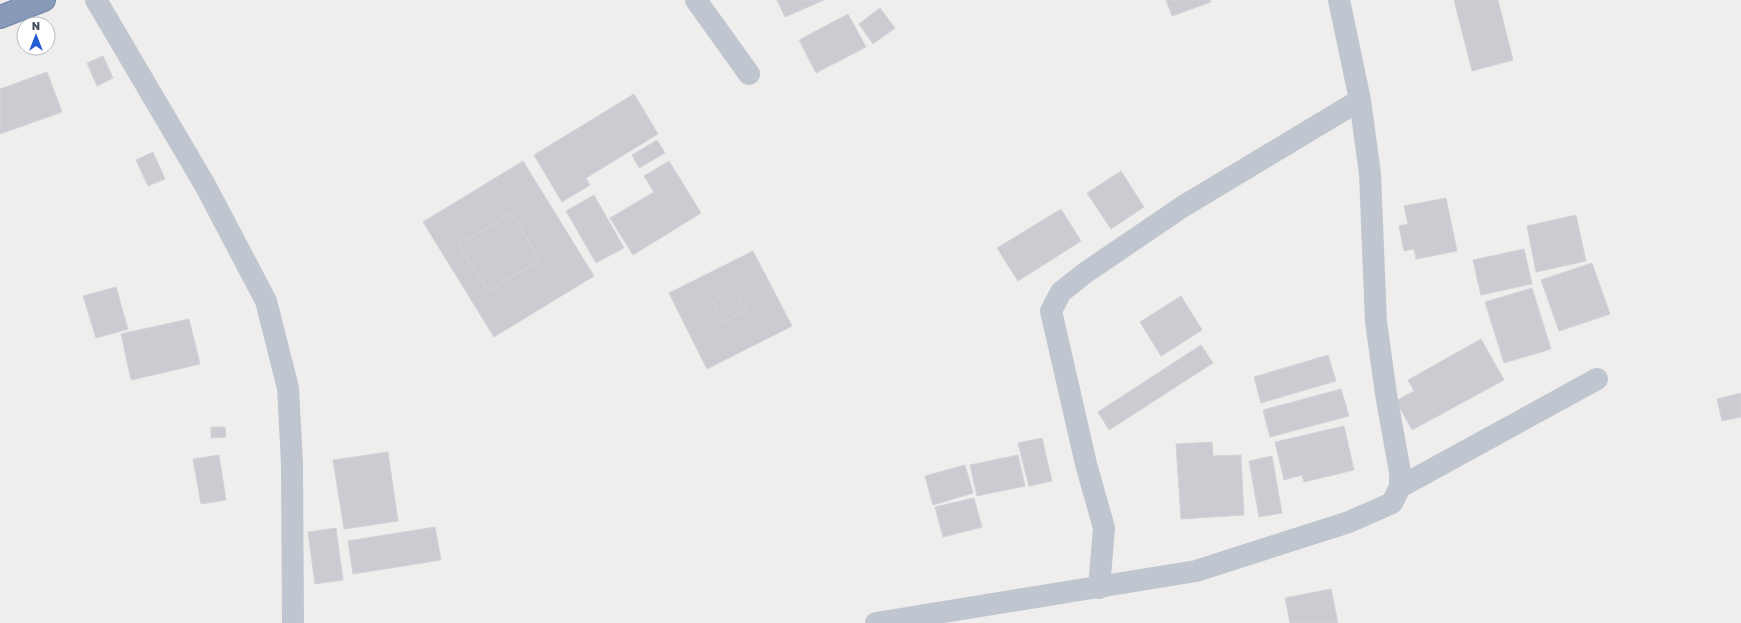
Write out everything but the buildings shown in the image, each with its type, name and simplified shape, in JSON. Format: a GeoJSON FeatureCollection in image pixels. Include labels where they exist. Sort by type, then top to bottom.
{"type":"FeatureCollection","features":[{"type":"Feature","properties":{"kind":"highway"},"geometry":{"type":"LineString","coordinates":[[0,17],[44,0]]}},
{"type":"Feature","properties":{"kind":"street"},"geometry":{"type":"LineString","coordinates":[[96,0],[205,185],[266,302],[288,388],[292,464],[293,623]]}},
{"type":"Feature","properties":{"kind":"street"},"geometry":{"type":"LineString","coordinates":[[696,0],[749,74]]}},
{"type":"Feature","properties":{"kind":"street"},"geometry":{"type":"LineString","coordinates":[[876,623],[1099,588],[1196,571],[1349,522],[1392,503],[1400,487],[1400,472],[1386,394],[1376,322],[1370,174],[1360,100],[1340,0]]}},
{"type":"Feature","properties":{"kind":"street"},"geometry":{"type":"LineString","coordinates":[[1099,588],[1104,528],[1086,464],[1051,311],[1060,292],[1085,273],[1182,207],[1360,100]]}},
{"type":"Feature","properties":{"kind":"street"},"geometry":{"type":"LineString","coordinates":[[1400,487],[1597,379]]}}]}
